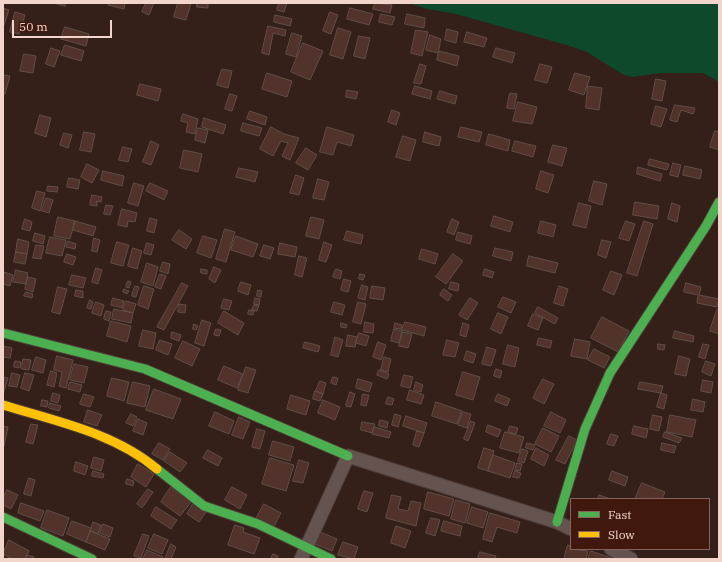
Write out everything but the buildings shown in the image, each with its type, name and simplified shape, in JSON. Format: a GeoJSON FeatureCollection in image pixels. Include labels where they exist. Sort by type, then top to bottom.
{"type":"FeatureCollection","features":[{"type":"Feature","properties":{"kind":"street"},"geometry":{"type":"LineString","coordinates":[[556,522],[585,429],[610,372],[706,226],[719,202]]}},
{"type":"Feature","properties":{"kind":"street"},"geometry":{"type":"LineString","coordinates":[[3,333],[140,367],[348,456],[556,522],[570,529]]}},
{"type":"Feature","properties":{"kind":"street"},"geometry":{"type":"LineString","coordinates":[[3,405],[79,428],[113,442],[146,460],[172,483],[204,506],[258,524],[303,554],[331,559]]}},
{"type":"Feature","properties":{"kind":"street"},"geometry":{"type":"LineString","coordinates":[[303,554],[348,456]]}},
{"type":"Feature","properties":{"kind":"street"},"geometry":{"type":"LineString","coordinates":[[3,517],[92,559]]}},
{"type":"Feature","properties":{"kind":"street"},"geometry":{"type":"LineString","coordinates":[[613,550],[631,559]]}},
{"type":"Feature","properties":{"kind":"shaded area"},"geometry":{"type":"Polygon","coordinates":[[[409,3],[719,3],[719,82],[703,73],[661,73],[632,77],[622,74],[587,52],[570,46],[456,14],[427,9],[409,3]]]}},
{"type":"Feature","properties":{"kind":"traffic: fast"},"geometry":{"type":"LineString","coordinates":[[557,522],[585,429],[610,373],[706,226],[719,202]]}},
{"type":"Feature","properties":{"kind":"traffic: fast"},"geometry":{"type":"LineString","coordinates":[[3,333],[145,369],[348,456]]}},
{"type":"Feature","properties":{"kind":"traffic: fast"},"geometry":{"type":"LineString","coordinates":[[157,469],[204,506],[258,524],[331,559]]}},
{"type":"Feature","properties":{"kind":"traffic: fast"},"geometry":{"type":"LineString","coordinates":[[3,517],[92,559]]}},
{"type":"Feature","properties":{"kind":"traffic: slow"},"geometry":{"type":"LineString","coordinates":[[3,405],[64,423],[104,437],[123,446],[157,469]]}}]}
